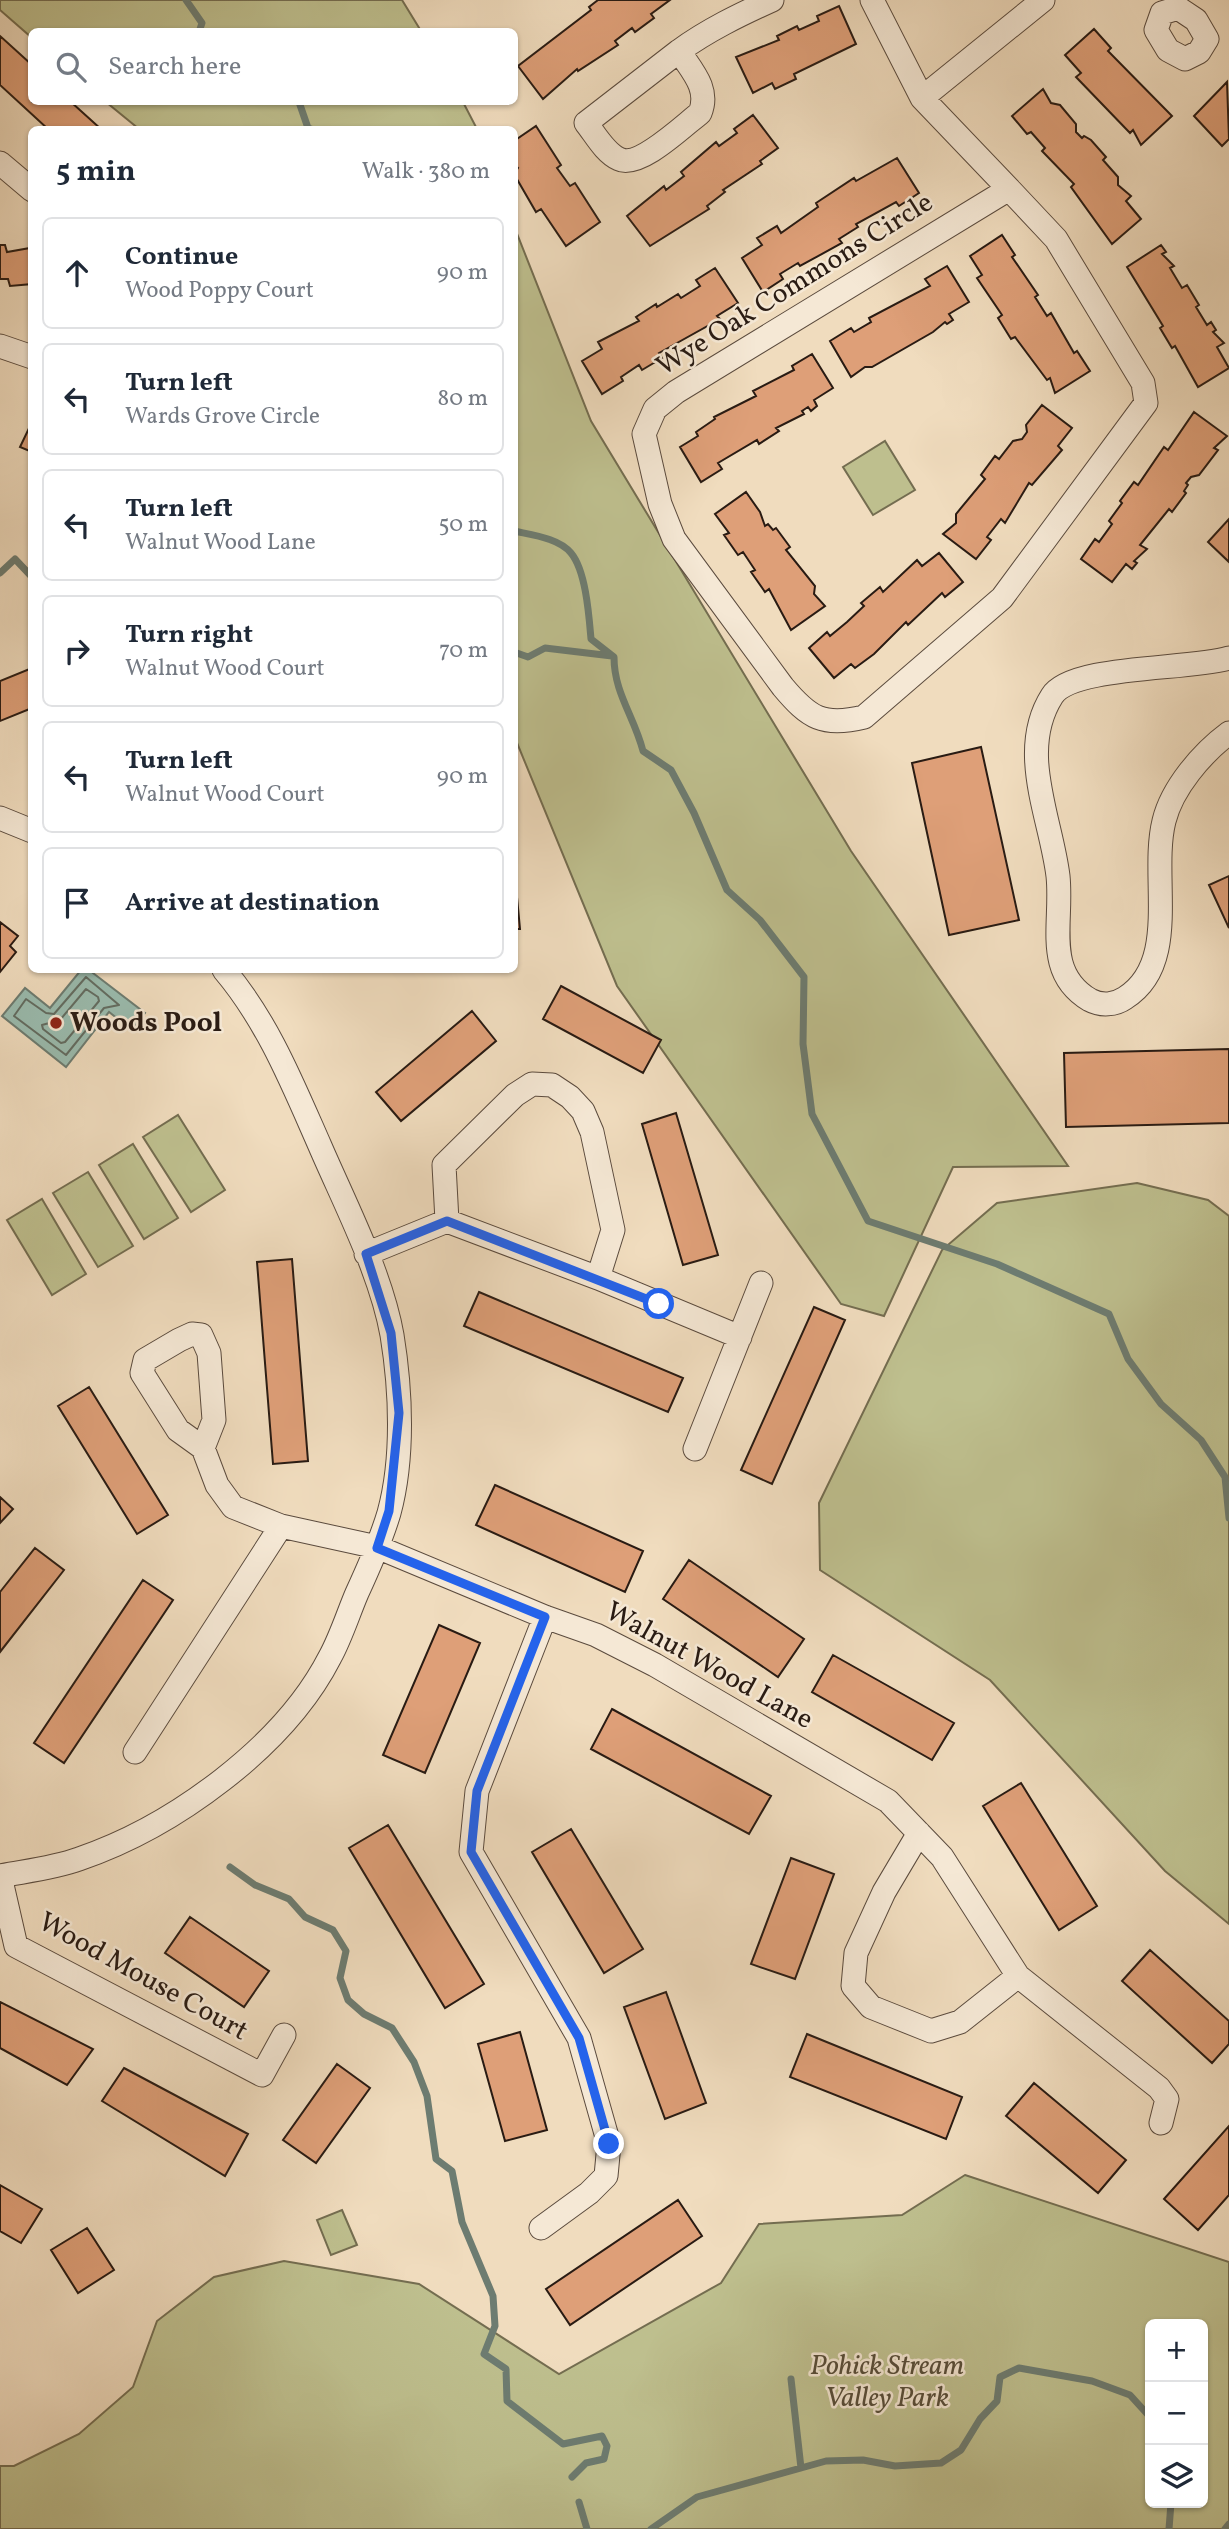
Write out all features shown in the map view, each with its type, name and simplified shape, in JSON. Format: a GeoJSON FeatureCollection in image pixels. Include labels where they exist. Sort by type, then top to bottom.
{"type":"FeatureCollection","features":[{"type":"Feature","properties":{"kind":"street"},"geometry":{"type":"LineString","coordinates":[[679,51],[704,90],[704,103],[700,113],[636,162],[621,161],[612,155],[586,123],[679,51],[733,18],[772,0]]}},
{"type":"Feature","properties":{"kind":"street","name":"Wye Oak Commons Circle"},"geometry":{"type":"LineString","coordinates":[[872,0],[922,98],[1009,189],[1056,239],[1143,383],[1146,403],[1002,598],[864,717],[842,722],[823,720],[803,711],[674,539],[660,504],[644,435],[655,409],[676,391],[1009,189]]}},
{"type":"Feature","properties":{"kind":"street"},"geometry":{"type":"LineString","coordinates":[[922,98],[1043,0]]}},
{"type":"Feature","properties":{"kind":"street"},"geometry":{"type":"LineString","coordinates":[[0,163],[28,187]]}},
{"type":"Feature","properties":{"kind":"street"},"geometry":{"type":"LineString","coordinates":[[0,346],[28,356]]}},
{"type":"Feature","properties":{"kind":"street"},"geometry":{"type":"LineString","coordinates":[[1229,659],[1208,665],[1090,676],[1070,681],[1054,692],[1043,711],[1037,736],[1037,775],[1058,876],[1060,965],[1065,979],[1096,1003],[1112,1004],[1123,1000],[1141,987],[1151,973],[1160,935],[1157,857],[1164,818],[1192,770],[1229,733]]}},
{"type":"Feature","properties":{"kind":"street"},"geometry":{"type":"LineString","coordinates":[[0,818],[28,829]]}},
{"type":"Feature","properties":{"kind":"street"},"geometry":{"type":"LineString","coordinates":[[0,1876],[78,1859],[117,1844],[184,1807],[244,1761],[278,1728],[330,1658],[377,1548],[389,1511],[399,1413],[391,1333],[366,1254],[288,1073],[242,990],[227,973]]}},
{"type":"Feature","properties":{"kind":"street"},"geometry":{"type":"LineString","coordinates":[[447,1221],[444,1165],[515,1095],[531,1084],[552,1085],[570,1097],[583,1111],[592,1132],[613,1230],[598,1278]]}},
{"type":"Feature","properties":{"kind":"street"},"geometry":{"type":"LineString","coordinates":[[366,1254],[447,1221],[598,1278],[740,1337]]}},
{"type":"Feature","properties":{"kind":"street"},"geometry":{"type":"LineString","coordinates":[[695,1449],[761,1283]]}},
{"type":"Feature","properties":{"kind":"street"},"geometry":{"type":"LineString","coordinates":[[192,1335],[201,1335],[209,1353],[214,1420],[204,1448],[178,1430],[142,1373],[142,1366],[152,1356],[192,1335]]}},
{"type":"Feature","properties":{"kind":"street","name":"Walnut Wood Lane"},"geometry":{"type":"LineString","coordinates":[[204,1448],[217,1485],[233,1507],[282,1526],[377,1548],[545,1617],[596,1635],[655,1664],[888,1801],[942,1857],[1018,1976],[1158,2088],[1167,2099],[1161,2123]]}},
{"type":"Feature","properties":{"kind":"street"},"geometry":{"type":"LineString","coordinates":[[135,1752],[282,1526]]}},
{"type":"Feature","properties":{"kind":"street"},"geometry":{"type":"LineString","coordinates":[[541,2228],[589,2193],[606,2176],[609,2144],[579,2038],[471,1852],[477,1791],[545,1617]]}},
{"type":"Feature","properties":{"kind":"street"},"geometry":{"type":"LineString","coordinates":[[919,1833],[884,1892],[856,1953],[853,1986],[871,2007],[931,2031],[960,2022],[1018,1976]]}},
{"type":"Feature","properties":{"kind":"street","name":"Wood Mouse Court"},"geometry":{"type":"LineString","coordinates":[[0,1876],[16,1945],[262,2075],[284,2035]]}},
{"type":"Feature","properties":{"kind":"green space"},"geometry":{"type":"Polygon","coordinates":[[[0,0],[402,0],[419,28],[28,28],[28,34],[0,10],[0,0]]]}},
{"type":"Feature","properties":{"kind":"green space"},"geometry":{"type":"Polygon","coordinates":[[[110,105],[465,105],[475,126],[135,126],[110,105]]]}},
{"type":"Feature","properties":{"kind":"green space"},"geometry":{"type":"Polygon","coordinates":[[[518,236],[591,421],[851,851],[1068,1166],[953,1167],[884,1316],[841,1304],[617,986],[518,745],[518,236]]]}},
{"type":"Feature","properties":{"kind":"green space"},"geometry":{"type":"Polygon","coordinates":[[[885,441],[915,490],[873,515],[843,467],[885,441]]]}},
{"type":"Feature","properties":{"kind":"green space"},"geometry":{"type":"Polygon","coordinates":[[[178,1115],[225,1190],[191,1212],[143,1137],[178,1115]]]}},
{"type":"Feature","properties":{"kind":"green space"},"geometry":{"type":"Polygon","coordinates":[[[133,1144],[178,1218],[144,1239],[99,1165],[133,1144]]]}},
{"type":"Feature","properties":{"kind":"green space"},"geometry":{"type":"Polygon","coordinates":[[[88,1172],[133,1246],[98,1267],[53,1193],[88,1172]]]}},
{"type":"Feature","properties":{"kind":"green space"},"geometry":{"type":"Polygon","coordinates":[[[1137,1183],[1208,1200],[1229,1216],[1229,1924],[1165,1871],[990,1680],[820,1570],[819,1503],[942,1250],[997,1203],[1137,1183]]]}},
{"type":"Feature","properties":{"kind":"green space"},"geometry":{"type":"Polygon","coordinates":[[[42,1199],[86,1274],[52,1295],[7,1220],[42,1199]]]}},
{"type":"Feature","properties":{"kind":"green space","name":"Pohick Stream Valley Park"},"geometry":{"type":"Polygon","coordinates":[[[965,2175],[1229,2262],[1229,2529],[0,2529],[0,2466],[14,2466],[79,2434],[133,2387],[157,2321],[214,2277],[284,2261],[419,2284],[559,2374],[721,2283],[759,2224],[902,2215],[965,2175]]]}},
{"type":"Feature","properties":{"kind":"green space"},"geometry":{"type":"Polygon","coordinates":[[[342,2210],[357,2245],[331,2255],[317,2220],[342,2210]]]}},
{"type":"Feature","properties":{"kind":"water","name":"Woods Pool"},"geometry":{"type":"Polygon","coordinates":[[[79,973],[93,973],[145,1013],[132,1030],[109,1012],[66,1067],[2,1016],[25,988],[50,1008],[79,973]]]}},
{"type":"Feature","properties":{"kind":"building"},"geometry":{"type":"Polygon","coordinates":[[[598,0],[670,0],[651,14],[654,18],[635,32],[632,28],[615,41],[618,45],[578,71],[577,69],[543,99],[518,66],[591,10],[589,7],[598,0]]]}},
{"type":"Feature","properties":{"kind":"building"},"geometry":{"type":"Polygon","coordinates":[[[839,6],[856,44],[794,74],[796,79],[775,89],[772,83],[753,93],[736,57],[779,40],[777,36],[797,26],[799,30],[819,21],[817,16],[839,6]]]}},
{"type":"Feature","properties":{"kind":"building"},"geometry":{"type":"Polygon","coordinates":[[[1094,29],[1111,48],[1108,51],[1172,116],[1141,145],[1133,130],[1130,133],[1076,77],[1081,73],[1065,55],[1094,29]]]}},
{"type":"Feature","properties":{"kind":"building"},"geometry":{"type":"Polygon","coordinates":[[[0,36],[28,61],[28,105],[74,105],[98,126],[45,126],[0,85],[0,36]]]}},
{"type":"Feature","properties":{"kind":"building"},"geometry":{"type":"Polygon","coordinates":[[[1227,82],[1229,139],[1222,146],[1194,116],[1227,82]]]}},
{"type":"Feature","properties":{"kind":"building"},"geometry":{"type":"Polygon","coordinates":[[[1043,89],[1051,103],[1060,105],[1076,124],[1076,132],[1082,138],[1084,136],[1091,140],[1106,157],[1103,160],[1118,177],[1118,185],[1131,196],[1126,201],[1141,219],[1112,244],[1071,187],[1074,184],[1042,151],[1045,148],[1031,132],[1027,134],[1012,116],[1043,89]]]}},
{"type":"Feature","properties":{"kind":"building"},"geometry":{"type":"Polygon","coordinates":[[[753,115],[778,148],[760,161],[762,164],[723,190],[725,192],[707,206],[709,209],[650,246],[627,216],[664,186],[666,190],[684,176],[681,172],[716,142],[719,146],[737,133],[734,129],[753,115]]]}},
{"type":"Feature","properties":{"kind":"building"},"geometry":{"type":"Polygon","coordinates":[[[536,126],[561,165],[557,168],[570,186],[575,183],[600,222],[566,246],[541,209],[536,212],[518,181],[518,138],[536,126]]]}},
{"type":"Feature","properties":{"kind":"building"},"geometry":{"type":"Polygon","coordinates":[[[897,158],[919,193],[899,206],[896,202],[856,224],[858,227],[839,239],[842,243],[780,274],[783,279],[763,292],[742,258],[762,245],[757,238],[777,226],[781,233],[818,207],[816,203],[854,178],[856,181],[897,158]]]}},
{"type":"Feature","properties":{"kind":"building"},"geometry":{"type":"Polygon","coordinates":[[[1002,235],[1015,255],[1012,257],[1038,295],[1035,297],[1047,316],[1051,313],[1074,353],[1077,351],[1090,371],[1055,393],[1050,378],[1047,380],[1015,337],[1011,339],[998,318],[1002,315],[977,278],[982,275],[970,256],[1002,235]]]}},
{"type":"Feature","properties":{"kind":"building"},"geometry":{"type":"Polygon","coordinates":[[[0,245],[5,245],[7,252],[28,248],[28,284],[10,286],[8,279],[0,279],[0,245]]]}},
{"type":"Feature","properties":{"kind":"building"},"geometry":{"type":"Polygon","coordinates":[[[1161,245],[1166,252],[1162,254],[1174,266],[1170,268],[1182,288],[1187,285],[1207,325],[1211,322],[1216,330],[1213,332],[1224,343],[1217,347],[1229,368],[1198,387],[1175,346],[1172,348],[1160,328],[1163,326],[1127,267],[1161,245]]]}},
{"type":"Feature","properties":{"kind":"building"},"geometry":{"type":"Polygon","coordinates":[[[947,266],[969,302],[949,314],[953,320],[947,324],[945,322],[933,332],[851,377],[830,341],[851,328],[854,332],[871,322],[869,318],[930,286],[925,279],[947,266]]]}},
{"type":"Feature","properties":{"kind":"building"},"geometry":{"type":"Polygon","coordinates":[[[715,268],[738,303],[717,316],[720,319],[659,353],[662,358],[642,370],[639,365],[621,377],[623,381],[602,394],[582,361],[602,349],[598,342],[639,321],[636,317],[656,304],[657,307],[678,294],[681,298],[700,286],[696,280],[715,268]]]}},
{"type":"Feature","properties":{"kind":"building"},"geometry":{"type":"Polygon","coordinates":[[[812,354],[833,388],[814,400],[817,406],[811,411],[808,407],[802,411],[804,414],[776,428],[779,431],[759,444],[757,440],[718,463],[722,469],[701,482],[680,447],[698,436],[696,432],[715,419],[714,417],[756,396],[753,391],[794,370],[792,366],[812,354]]]}},
{"type":"Feature","properties":{"kind":"building"},"geometry":{"type":"Polygon","coordinates":[[[1042,405],[1072,428],[1058,446],[1062,450],[1032,485],[1029,483],[1005,523],[1001,519],[987,537],[991,540],[976,559],[943,534],[956,523],[956,514],[985,479],[981,475],[995,456],[999,459],[1013,441],[1022,439],[1027,432],[1026,425],[1042,405]]]}},
{"type":"Feature","properties":{"kind":"building"},"geometry":{"type":"Polygon","coordinates":[[[1194,412],[1227,436],[1214,448],[1218,450],[1199,475],[1191,477],[1186,483],[1186,493],[1172,512],[1169,509],[1140,545],[1147,549],[1134,561],[1137,563],[1132,569],[1126,564],[1112,582],[1081,559],[1095,539],[1099,542],[1112,524],[1109,521],[1134,482],[1138,485],[1164,447],[1168,450],[1194,412]]]}},
{"type":"Feature","properties":{"kind":"building"},"geometry":{"type":"Polygon","coordinates":[[[28,430],[28,450],[20,447],[28,430]]]}},
{"type":"Feature","properties":{"kind":"building"},"geometry":{"type":"Polygon","coordinates":[[[746,492],[760,512],[765,526],[768,524],[773,530],[776,528],[790,547],[786,550],[815,586],[814,594],[825,606],[791,630],[769,589],[765,592],[751,572],[755,570],[743,552],[738,555],[724,535],[729,533],[715,514],[746,492]]]}},
{"type":"Feature","properties":{"kind":"building"},"geometry":{"type":"Polygon","coordinates":[[[1229,519],[1229,562],[1208,542],[1229,519]]]}},
{"type":"Feature","properties":{"kind":"building"},"geometry":{"type":"Polygon","coordinates":[[[939,553],[963,582],[945,597],[942,593],[908,625],[906,622],[874,654],[855,668],[851,664],[834,678],[809,648],[827,632],[830,636],[847,622],[864,606],[861,603],[880,587],[883,592],[917,560],[922,566],[939,553]]]}},
{"type":"Feature","properties":{"kind":"building"},"geometry":{"type":"Polygon","coordinates":[[[28,670],[28,710],[0,721],[0,681],[28,670]]]}},
{"type":"Feature","properties":{"kind":"building"},"geometry":{"type":"Polygon","coordinates":[[[981,747],[1019,920],[949,935],[912,763],[981,747]]]}},
{"type":"Feature","properties":{"kind":"building"},"geometry":{"type":"Polygon","coordinates":[[[1229,876],[1229,928],[1209,885],[1229,876]]]}},
{"type":"Feature","properties":{"kind":"building"},"geometry":{"type":"Polygon","coordinates":[[[0,922],[18,936],[10,946],[16,952],[0,972],[0,922]]]}},
{"type":"Feature","properties":{"kind":"building"},"geometry":{"type":"Polygon","coordinates":[[[561,986],[661,1040],[643,1073],[543,1019],[561,986]]]}},
{"type":"Feature","properties":{"kind":"building"},"geometry":{"type":"Polygon","coordinates":[[[472,1011],[496,1041],[401,1121],[376,1092],[472,1011]]]}},
{"type":"Feature","properties":{"kind":"building"},"geometry":{"type":"Polygon","coordinates":[[[1229,1049],[1229,1123],[1066,1127],[1064,1053],[1229,1049]]]}},
{"type":"Feature","properties":{"kind":"building"},"geometry":{"type":"Polygon","coordinates":[[[676,1113],[718,1255],[683,1265],[642,1124],[676,1113]]]}},
{"type":"Feature","properties":{"kind":"building"},"geometry":{"type":"Polygon","coordinates":[[[292,1259],[308,1461],[273,1464],[257,1262],[292,1259]]]}},
{"type":"Feature","properties":{"kind":"building"},"geometry":{"type":"Polygon","coordinates":[[[479,1292],[683,1378],[668,1412],[464,1326],[479,1292]]]}},
{"type":"Feature","properties":{"kind":"building"},"geometry":{"type":"Polygon","coordinates":[[[814,1307],[845,1320],[772,1484],[741,1470],[814,1307]]]}},
{"type":"Feature","properties":{"kind":"building"},"geometry":{"type":"Polygon","coordinates":[[[89,1387],[168,1515],[137,1534],[58,1406],[89,1387]]]}},
{"type":"Feature","properties":{"kind":"building"},"geometry":{"type":"Polygon","coordinates":[[[495,1485],[643,1551],[625,1592],[476,1525],[495,1485]]]}},
{"type":"Feature","properties":{"kind":"building"},"geometry":{"type":"Polygon","coordinates":[[[0,1497],[13,1509],[0,1523],[0,1497]]]}},
{"type":"Feature","properties":{"kind":"building"},"geometry":{"type":"Polygon","coordinates":[[[35,1548],[64,1570],[0,1652],[0,1592],[35,1548]]]}},
{"type":"Feature","properties":{"kind":"building"},"geometry":{"type":"Polygon","coordinates":[[[689,1560],[804,1639],[778,1677],[663,1599],[689,1560]]]}},
{"type":"Feature","properties":{"kind":"building"},"geometry":{"type":"Polygon","coordinates":[[[143,1580],[173,1600],[64,1763],[34,1743],[143,1580]]]}},
{"type":"Feature","properties":{"kind":"building"},"geometry":{"type":"Polygon","coordinates":[[[439,1625],[480,1643],[425,1773],[383,1755],[439,1625]]]}},
{"type":"Feature","properties":{"kind":"building"},"geometry":{"type":"Polygon","coordinates":[[[833,1655],[954,1723],[932,1760],[812,1692],[833,1655]]]}},
{"type":"Feature","properties":{"kind":"building"},"geometry":{"type":"Polygon","coordinates":[[[612,1709],[771,1796],[749,1834],[591,1749],[612,1709]]]}},
{"type":"Feature","properties":{"kind":"building"},"geometry":{"type":"Polygon","coordinates":[[[1021,1783],[1097,1906],[1059,1930],[983,1806],[1021,1783]]]}},
{"type":"Feature","properties":{"kind":"building"},"geometry":{"type":"Polygon","coordinates":[[[388,1825],[484,1984],[445,2008],[349,1848],[388,1825]]]}},
{"type":"Feature","properties":{"kind":"building"},"geometry":{"type":"Polygon","coordinates":[[[571,1829],[643,1949],[604,1973],[532,1852],[571,1829]]]}},
{"type":"Feature","properties":{"kind":"building"},"geometry":{"type":"Polygon","coordinates":[[[791,1858],[834,1874],[795,1979],[751,1964],[791,1858]]]}},
{"type":"Feature","properties":{"kind":"building"},"geometry":{"type":"Polygon","coordinates":[[[190,1917],[269,1971],[244,2007],[165,1953],[190,1917]]]}},
{"type":"Feature","properties":{"kind":"building"},"geometry":{"type":"Polygon","coordinates":[[[1150,1950],[1229,2021],[1229,2044],[1212,2063],[1122,1981],[1150,1950]]]}},
{"type":"Feature","properties":{"kind":"building"},"geometry":{"type":"Polygon","coordinates":[[[666,1992],[706,2103],[665,2119],[624,2007],[666,1992]]]}},
{"type":"Feature","properties":{"kind":"building"},"geometry":{"type":"Polygon","coordinates":[[[0,2002],[93,2049],[67,2085],[0,2048],[0,2002]]]}},
{"type":"Feature","properties":{"kind":"building"},"geometry":{"type":"Polygon","coordinates":[[[520,2032],[547,2130],[505,2141],[478,2044],[520,2032]]]}},
{"type":"Feature","properties":{"kind":"building"},"geometry":{"type":"Polygon","coordinates":[[[807,2034],[962,2097],[946,2139],[790,2077],[807,2034]]]}},
{"type":"Feature","properties":{"kind":"building"},"geometry":{"type":"Polygon","coordinates":[[[337,2064],[370,2088],[316,2163],[283,2140],[337,2064]]]}},
{"type":"Feature","properties":{"kind":"building"},"geometry":{"type":"Polygon","coordinates":[[[124,2068],[248,2134],[225,2176],[102,2101],[124,2068]]]}},
{"type":"Feature","properties":{"kind":"building"},"geometry":{"type":"Polygon","coordinates":[[[1034,2083],[1126,2160],[1098,2193],[1006,2116],[1034,2083]]]}},
{"type":"Feature","properties":{"kind":"building"},"geometry":{"type":"Polygon","coordinates":[[[1229,2126],[1229,2195],[1198,2230],[1164,2199],[1229,2126]]]}},
{"type":"Feature","properties":{"kind":"building"},"geometry":{"type":"Polygon","coordinates":[[[0,2185],[42,2209],[21,2243],[0,2231],[0,2185]]]}},
{"type":"Feature","properties":{"kind":"building"},"geometry":{"type":"Polygon","coordinates":[[[678,2200],[702,2236],[570,2325],[546,2289],[678,2200]]]}},
{"type":"Feature","properties":{"kind":"building"},"geometry":{"type":"Polygon","coordinates":[[[87,2228],[114,2270],[78,2293],[51,2250],[87,2228]]]}},
{"type":"Feature","properties":{"kind":"waterway"},"geometry":{"type":"LineString","coordinates":[[186,0],[202,23],[200,28]]}},
{"type":"Feature","properties":{"kind":"waterway"},"geometry":{"type":"LineString","coordinates":[[300,105],[307,126]]}},
{"type":"Feature","properties":{"kind":"waterway"},"geometry":{"type":"LineString","coordinates":[[518,532],[560,544],[571,553],[583,582],[591,639],[614,657],[617,682],[643,751],[671,770],[694,813],[727,890],[760,920],[804,977],[803,1044],[812,1114],[868,1221],[997,1264],[1109,1314],[1128,1359],[1161,1404],[1201,1440],[1225,1477],[1229,1518]]}},
{"type":"Feature","properties":{"kind":"waterway"},"geometry":{"type":"LineString","coordinates":[[0,573],[15,559],[28,573]]}},
{"type":"Feature","properties":{"kind":"waterway"},"geometry":{"type":"LineString","coordinates":[[518,653],[528,657],[545,648],[612,656]]}},
{"type":"Feature","properties":{"kind":"waterway"},"geometry":{"type":"LineString","coordinates":[[230,1867],[255,1885],[289,1899],[305,1917],[333,1930],[346,1951],[340,1978],[348,2000],[364,2014],[392,2028],[414,2062],[427,2096],[436,2159],[452,2171],[462,2222],[493,2296],[495,2326],[484,2354],[506,2369],[507,2401],[563,2444],[602,2436],[607,2446],[604,2459],[586,2463],[572,2477]]}},
{"type":"Feature","properties":{"kind":"waterway"},"geometry":{"type":"LineString","coordinates":[[651,2529],[697,2497],[826,2461],[863,2460],[895,2466],[941,2463],[961,2450],[980,2419],[997,2401],[1000,2377],[1019,2368],[1092,2381],[1130,2395],[1145,2412]]}},
{"type":"Feature","properties":{"kind":"waterway"},"geometry":{"type":"LineString","coordinates":[[791,2379],[801,2468]]}},
{"type":"Feature","properties":{"kind":"waterway"},"geometry":{"type":"LineString","coordinates":[[579,2502],[587,2529]]}},
{"type":"Feature","properties":{"kind":"waterway"},"geometry":{"type":"LineString","coordinates":[[1169,2529],[1171,2508]]}},
{"type":"Feature","properties":{"kind":"waterway"},"geometry":{"type":"LineString","coordinates":[[1225,2529],[1229,2524]]}},
{"type":"Feature","properties":{"kind":"place","name":"Woods Pool"},"geometry":{"type":"Point","coordinates":[56,1023]}},
{"type":"Feature","properties":{"kind":"route"},"geometry":{"type":"LineString","coordinates":[[609,2144],[579,2038],[471,1852],[477,1791],[545,1617],[377,1548],[389,1511],[395,1473],[399,1413],[391,1333],[366,1254],[447,1221],[659,1304]]}}]}
